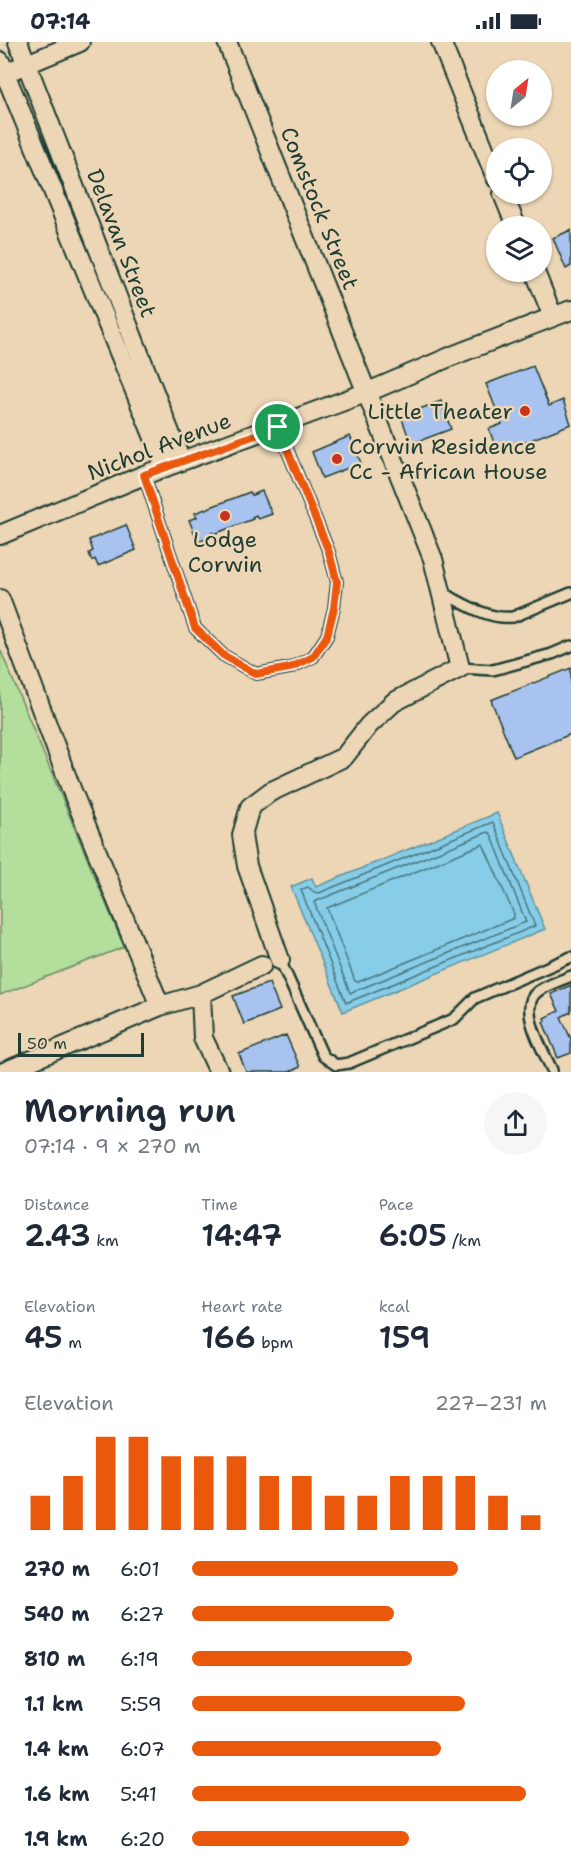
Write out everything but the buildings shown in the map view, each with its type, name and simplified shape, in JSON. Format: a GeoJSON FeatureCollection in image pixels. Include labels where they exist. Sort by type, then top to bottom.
{"type":"FeatureCollection","features":[{"type":"Feature","properties":{"kind":"street","name":"Delavan Street"},"geometry":{"type":"LineString","coordinates":[[18,42],[173,464]]}},
{"type":"Feature","properties":{"kind":"street"},"geometry":{"type":"LineString","coordinates":[[2,69],[27,64],[80,42]]}},
{"type":"Feature","properties":{"kind":"street","name":"Comstock Street"},"geometry":{"type":"LineString","coordinates":[[227,42],[433,559],[443,593],[453,650],[460,668]]}},
{"type":"Feature","properties":{"kind":"street"},"geometry":{"type":"LineString","coordinates":[[441,42],[486,153]]}},
{"type":"Feature","properties":{"kind":"street","name":"Delavan Street"},"geometry":{"type":"LineString","coordinates":[[2,69],[173,464]]}},
{"type":"Feature","properties":{"kind":"street"},"geometry":{"type":"LineString","coordinates":[[539,282],[553,317]]}},
{"type":"Feature","properties":{"kind":"street","name":"Nichol Avenue"},"geometry":{"type":"LineString","coordinates":[[0,535],[144,475],[278,427],[571,310]]}},
{"type":"Feature","properties":{"kind":"street"},"geometry":{"type":"LineString","coordinates":[[0,599],[72,791],[160,1006]]}},
{"type":"Feature","properties":{"kind":"street"},"geometry":{"type":"LineString","coordinates":[[280,960],[247,866],[242,835],[244,821],[250,807],[270,792],[344,757],[369,725],[394,702],[460,668]]}},
{"type":"Feature","properties":{"kind":"street"},"geometry":{"type":"LineString","coordinates":[[4,1072],[160,1006],[209,990],[262,965]]}},
{"type":"Feature","properties":{"kind":"street"},"geometry":{"type":"LineString","coordinates":[[209,990],[203,1038],[219,1072]]}},
{"type":"Feature","properties":{"kind":"lane"},"geometry":{"type":"LineString","coordinates":[[144,475],[195,628],[223,655],[256,674],[290,668],[313,657],[327,636],[337,582],[329,552],[278,427]]}},
{"type":"Feature","properties":{"kind":"lane"},"geometry":{"type":"LineString","coordinates":[[443,593],[495,617],[505,618],[513,617],[571,593]]}},
{"type":"Feature","properties":{"kind":"lane"},"geometry":{"type":"LineString","coordinates":[[460,668],[493,670],[552,654],[571,646]]}},
{"type":"Feature","properties":{"kind":"lane"},"geometry":{"type":"LineString","coordinates":[[280,960],[323,1056],[336,1065],[349,1063],[454,1019],[475,998],[571,957]]}},
{"type":"Feature","properties":{"kind":"lane"},"geometry":{"type":"LineString","coordinates":[[552,1070],[528,1010],[531,998],[537,991],[571,976]]}},
{"type":"Feature","properties":{"kind":"green space"},"geometry":{"type":"Polygon","coordinates":[[[0,649],[124,947],[0,995],[0,649]]]}},
{"type":"Feature","properties":{"kind":"water"},"geometry":{"type":"Polygon","coordinates":[[[497,813],[545,929],[343,1012],[291,887],[312,878],[316,887],[497,813]]]}},
{"type":"Feature","properties":{"kind":"place","name":"Little Theater"},"geometry":{"type":"Point","coordinates":[525,411]}},
{"type":"Feature","properties":{"kind":"place","name":"Corwin Residence Cc - African House"},"geometry":{"type":"Point","coordinates":[337,459]}},
{"type":"Feature","properties":{"kind":"place","name":"Lodge Corwin"},"geometry":{"type":"Point","coordinates":[225,516]}},
{"type":"Feature","properties":{"kind":"route"},"geometry":{"type":"LineString","coordinates":[[278,427],[329,552],[337,582],[327,636],[313,657],[290,668],[256,674],[223,655],[195,628],[144,475],[278,427]]}}]}
